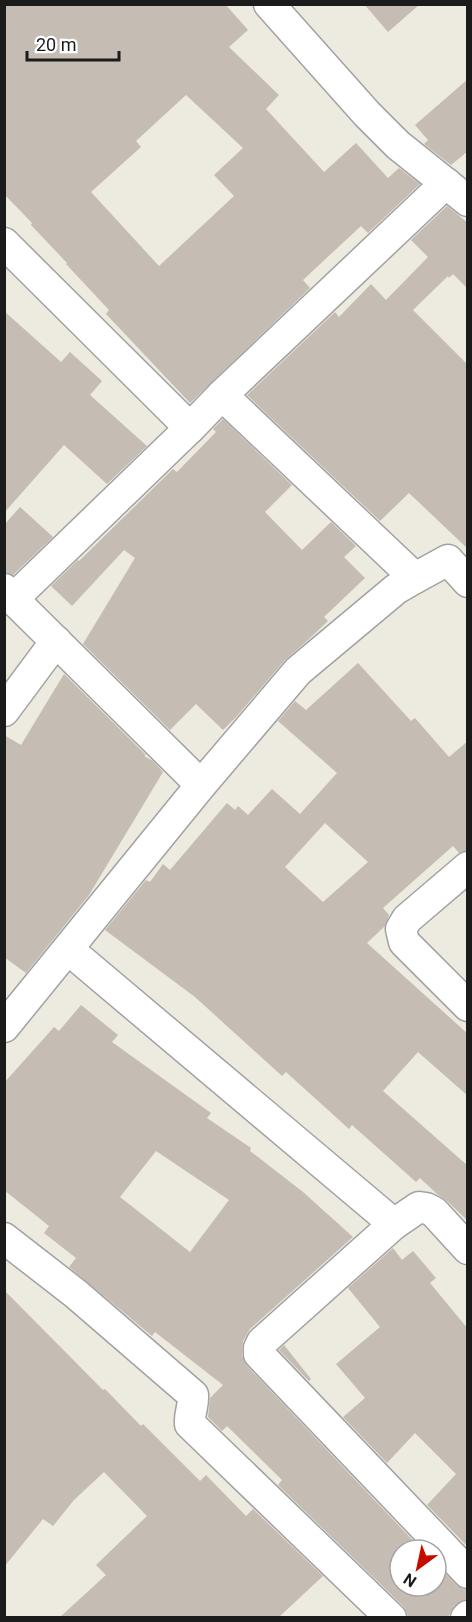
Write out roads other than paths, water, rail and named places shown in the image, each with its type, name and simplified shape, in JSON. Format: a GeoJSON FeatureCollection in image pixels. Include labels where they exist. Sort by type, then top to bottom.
{"type":"FeatureCollection","features":[{"type":"Feature","properties":{"kind":"street"},"geometry":{"type":"LineString","coordinates":[[201,785],[9,594],[190,428],[222,395],[457,192],[398,145],[269,4]]}},
{"type":"Feature","properties":{"kind":"street"},"geometry":{"type":"LineString","coordinates":[[4,243],[190,428]]}},
{"type":"Feature","properties":{"kind":"street"},"geometry":{"type":"LineString","coordinates":[[222,395],[415,579]]}},
{"type":"Feature","properties":{"kind":"street"},"geometry":{"type":"LineString","coordinates":[[7,1020],[69,950],[201,785],[298,672],[396,590],[458,553],[468,582]]}},
{"type":"Feature","properties":{"kind":"street"},"geometry":{"type":"LineString","coordinates":[[4,711],[56,642]]}},
{"type":"Feature","properties":{"kind":"street"},"geometry":{"type":"LineString","coordinates":[[468,867],[407,919],[401,928],[404,942],[468,1006]]}},
{"type":"Feature","properties":{"kind":"street"},"geometry":{"type":"LineString","coordinates":[[69,950],[394,1224]]}},
{"type":"Feature","properties":{"kind":"street"},"geometry":{"type":"LineString","coordinates":[[468,1249],[434,1212],[419,1207],[394,1224],[262,1342],[259,1354],[468,1573]]}},
{"type":"Feature","properties":{"kind":"street"},"geometry":{"type":"LineString","coordinates":[[4,1238],[76,1294],[193,1395],[190,1424],[391,1617]]}}]}
